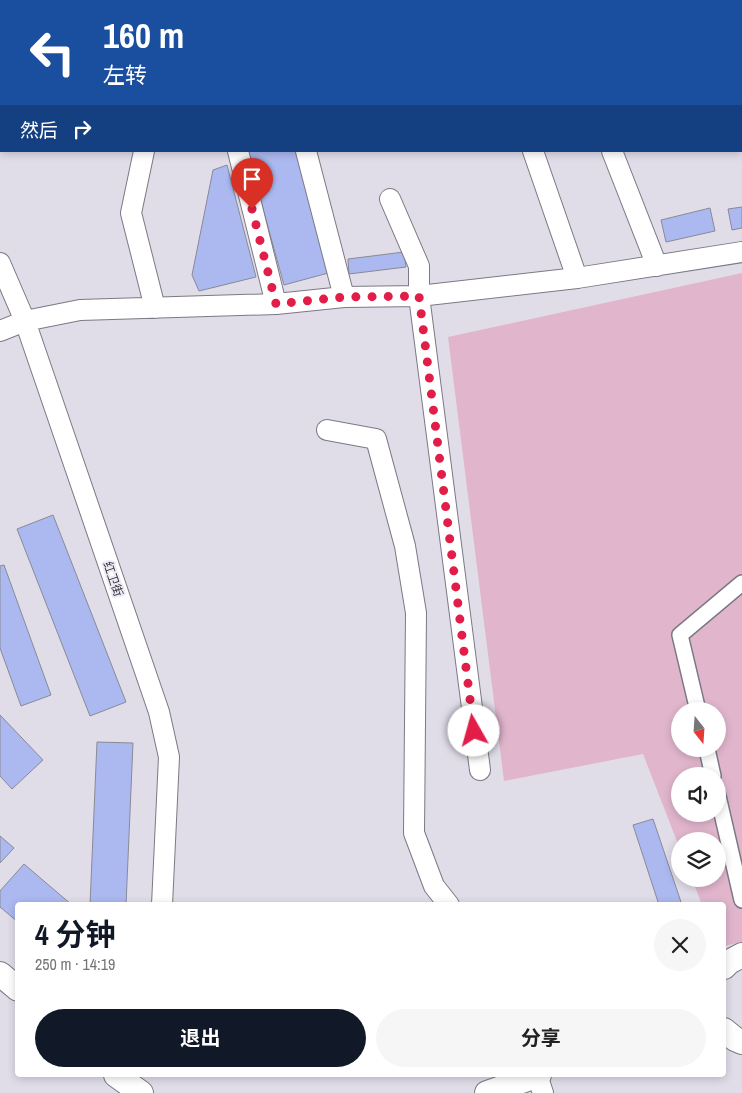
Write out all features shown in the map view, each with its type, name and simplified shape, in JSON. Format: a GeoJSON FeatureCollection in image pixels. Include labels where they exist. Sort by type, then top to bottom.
{"type":"FeatureCollection","features":[{"type":"Feature","properties":{"kind":"street"},"geometry":{"type":"LineString","coordinates":[[144,152],[131,213],[155,308]]}},
{"type":"Feature","properties":{"kind":"street"},"geometry":{"type":"LineString","coordinates":[[238,152],[276,304]]}},
{"type":"Feature","properties":{"kind":"street"},"geometry":{"type":"LineString","coordinates":[[306,152],[344,297]]}},
{"type":"Feature","properties":{"kind":"street"},"geometry":{"type":"LineString","coordinates":[[533,152],[577,278]]}},
{"type":"Feature","properties":{"kind":"street"},"geometry":{"type":"LineString","coordinates":[[612,152],[657,266]]}},
{"type":"Feature","properties":{"kind":"street"},"geometry":{"type":"LineString","coordinates":[[390,199],[419,266],[419,296],[480,770]]}},
{"type":"Feature","properties":{"kind":"street"},"geometry":{"type":"LineString","coordinates":[[0,332],[25,321],[80,310],[276,304],[344,297],[419,296],[577,278],[742,252]]}},
{"type":"Feature","properties":{"kind":"street","name":"红卫街"},"geometry":{"type":"LineString","coordinates":[[0,263],[25,321],[159,712],[169,756],[162,902]]}},
{"type":"Feature","properties":{"kind":"street"},"geometry":{"type":"LineString","coordinates":[[327,430],[376,439],[405,546],[416,613],[414,833],[434,886],[447,902]]}},
{"type":"Feature","properties":{"kind":"street"},"geometry":{"type":"LineString","coordinates":[[696,702],[680,635],[742,583]]}},
{"type":"Feature","properties":{"kind":"street"},"geometry":{"type":"LineString","coordinates":[[724,822],[742,900]]}},
{"type":"Feature","properties":{"kind":"street"},"geometry":{"type":"LineString","coordinates":[[726,965],[742,955]]}},
{"type":"Feature","properties":{"kind":"street"},"geometry":{"type":"LineString","coordinates":[[0,974],[15,986]]}},
{"type":"Feature","properties":{"kind":"street"},"geometry":{"type":"LineString","coordinates":[[726,1032],[742,1042]]}},
{"type":"Feature","properties":{"kind":"street"},"geometry":{"type":"LineString","coordinates":[[119,1077],[141,1093]]}},
{"type":"Feature","properties":{"kind":"street"},"geometry":{"type":"LineString","coordinates":[[487,1093],[539,1080]]}},
{"type":"Feature","properties":{"kind":"shaded area"},"geometry":{"type":"Polygon","coordinates":[[[742,273],[742,942],[726,946],[726,902],[701,902],[695,887],[726,887],[726,832],[673,832],[643,754],[504,781],[448,337],[742,273]]]}},
{"type":"Feature","properties":{"kind":"building"},"geometry":{"type":"Polygon","coordinates":[[[247,152],[298,152],[332,272],[284,285],[247,152]]]}},
{"type":"Feature","properties":{"kind":"building"},"geometry":{"type":"Polygon","coordinates":[[[227,165],[256,277],[199,291],[192,275],[213,170],[227,165]]]}},
{"type":"Feature","properties":{"kind":"building"},"geometry":{"type":"Polygon","coordinates":[[[742,207],[742,228],[732,230],[728,209],[742,207]]]}},
{"type":"Feature","properties":{"kind":"building"},"geometry":{"type":"Polygon","coordinates":[[[710,208],[715,231],[666,242],[661,220],[710,208]]]}},
{"type":"Feature","properties":{"kind":"building"},"geometry":{"type":"Polygon","coordinates":[[[404,252],[406,267],[349,274],[348,259],[404,252]]]}},
{"type":"Feature","properties":{"kind":"building"},"geometry":{"type":"Polygon","coordinates":[[[53,515],[126,702],[90,716],[17,529],[53,515]]]}},
{"type":"Feature","properties":{"kind":"building"},"geometry":{"type":"Polygon","coordinates":[[[4,565],[51,695],[21,706],[0,648],[0,566],[4,565]]]}},
{"type":"Feature","properties":{"kind":"building"},"geometry":{"type":"Polygon","coordinates":[[[0,715],[43,760],[12,789],[0,776],[0,715]]]}},
{"type":"Feature","properties":{"kind":"building"},"geometry":{"type":"Polygon","coordinates":[[[97,742],[133,743],[126,902],[90,902],[97,742]]]}},
{"type":"Feature","properties":{"kind":"building"},"geometry":{"type":"Polygon","coordinates":[[[653,819],[671,872],[671,887],[676,887],[681,902],[658,902],[633,825],[653,819]]]}},
{"type":"Feature","properties":{"kind":"building"},"geometry":{"type":"Polygon","coordinates":[[[0,836],[14,848],[0,863],[0,836]]]}},
{"type":"Feature","properties":{"kind":"building"},"geometry":{"type":"Polygon","coordinates":[[[24,864],[68,902],[15,902],[15,920],[0,907],[0,891],[24,864]]]}},
{"type":"Feature","properties":{"kind":"route"},"geometry":{"type":"LineString","coordinates":[[252,209],[276,304],[344,297],[419,296],[474,731]]}}]}
